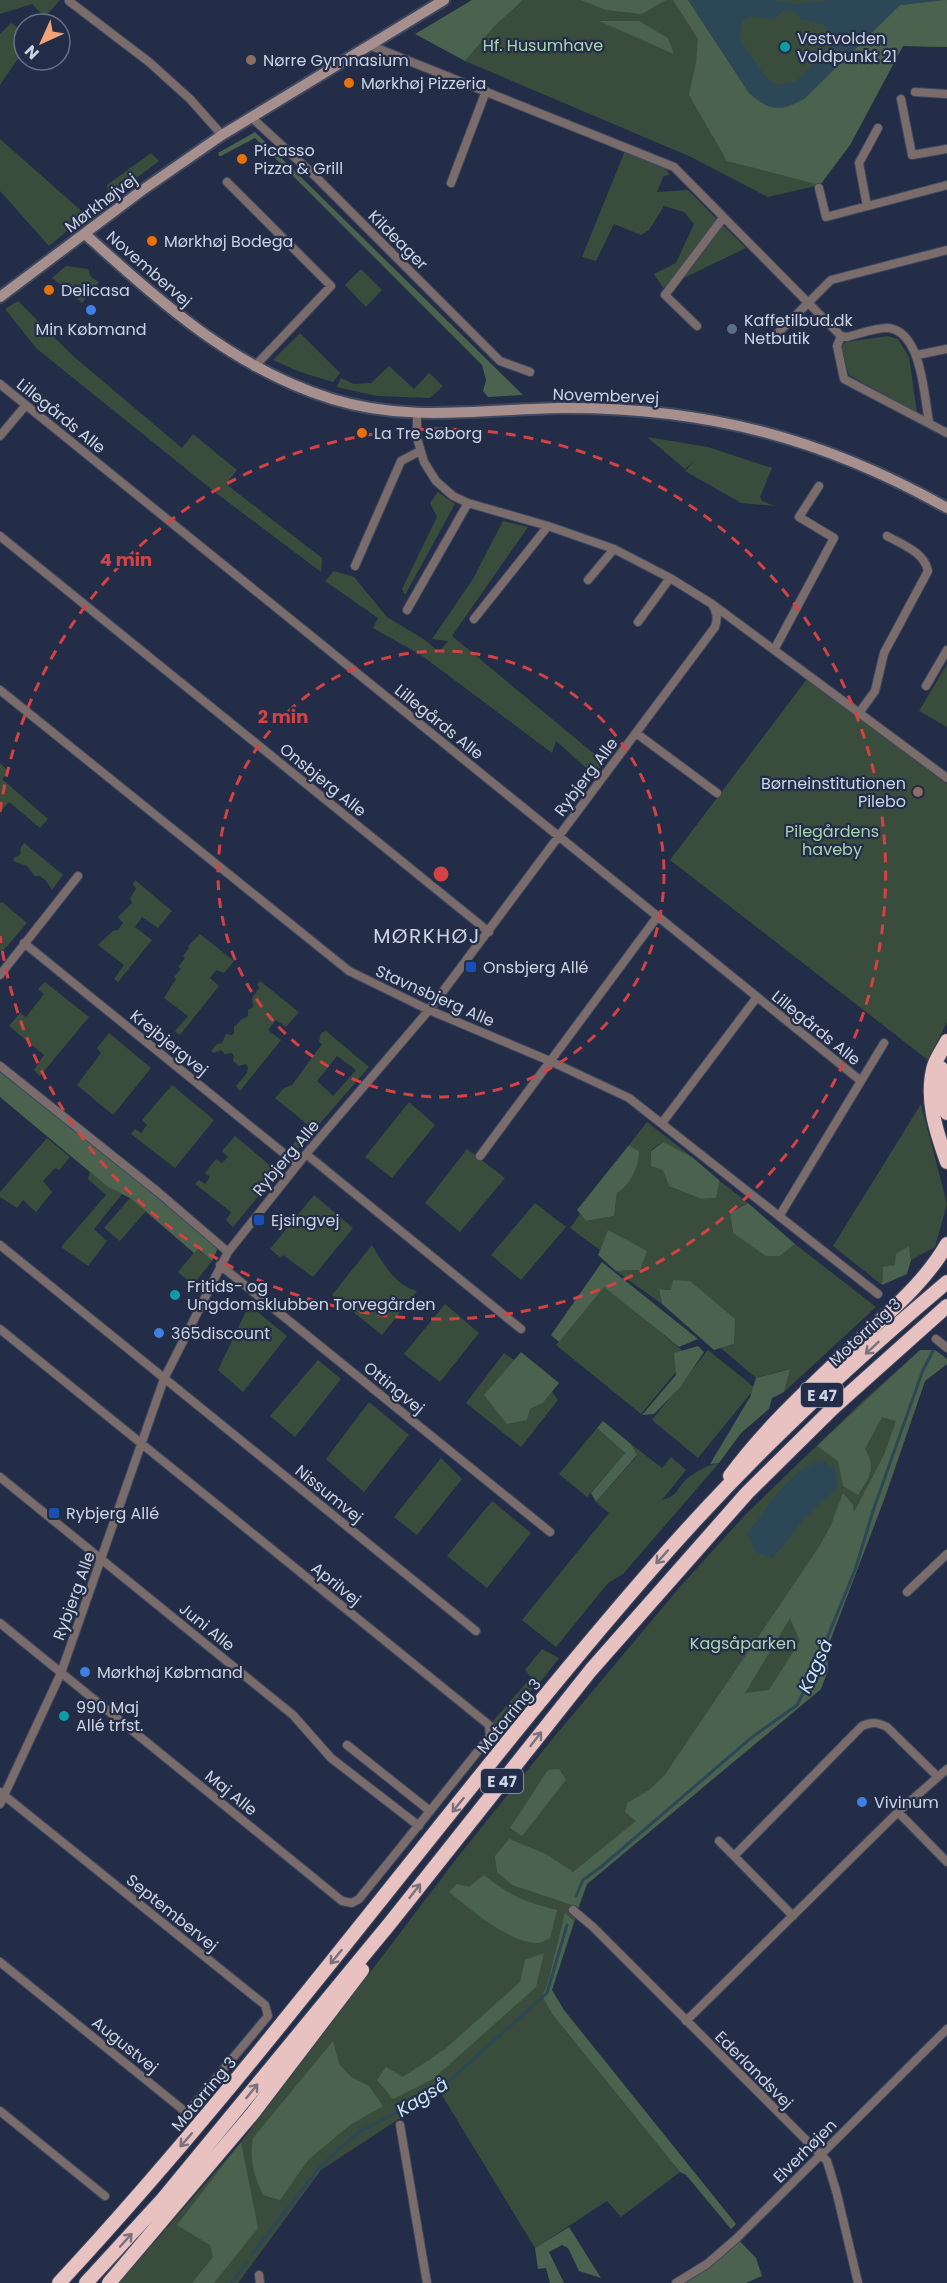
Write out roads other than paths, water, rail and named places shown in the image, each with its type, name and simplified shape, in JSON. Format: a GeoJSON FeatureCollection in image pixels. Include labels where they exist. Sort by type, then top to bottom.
{"type":"FeatureCollection","features":[{"type":"Feature","properties":{"kind":"highway"},"geometry":{"type":"LineString","coordinates":[[945,1045],[940,1075],[942,1098],[947,1113]]}},
{"type":"Feature","properties":{"kind":"highway"},"geometry":{"type":"LineString","coordinates":[[945,1045],[935,1065],[931,1091],[935,1130],[947,1161]]}},
{"type":"Feature","properties":{"kind":"highway"},"geometry":{"type":"LineString","coordinates":[[702,1514],[744,1456],[825,1373],[903,1300],[937,1262],[947,1244]]}},
{"type":"Feature","properties":{"kind":"highway","name":"Motorring 3"},"geometry":{"type":"LineString","coordinates":[[59,2283],[219,2103],[645,1577],[702,1514],[803,1412],[903,1318],[947,1282]]}},
{"type":"Feature","properties":{"kind":"highway","name":"E 47"},"geometry":{"type":"LineString","coordinates":[[86,2283],[163,2199],[391,1922],[591,1670],[747,1493],[833,1408],[947,1306]]}},
{"type":"Feature","properties":{"kind":"highway"},"geometry":{"type":"LineString","coordinates":[[109,2283],[253,2113],[358,1977],[391,1922]]}},
{"type":"Feature","properties":{"kind":"street","name":"Mørkhøjvej"},"geometry":{"type":"LineString","coordinates":[[0,297],[150,185],[222,135],[444,0]]}},
{"type":"Feature","properties":{"kind":"street"},"geometry":{"type":"LineString","coordinates":[[69,1],[149,62],[190,99],[222,135]]}},
{"type":"Feature","properties":{"kind":"street"},"geometry":{"type":"LineString","coordinates":[[369,45],[674,167],[841,336],[847,337],[888,328],[900,333],[917,355],[929,422]]}},
{"type":"Feature","properties":{"kind":"street"},"geometry":{"type":"LineString","coordinates":[[451,183],[486,91]]}},
{"type":"Feature","properties":{"kind":"street"},"geometry":{"type":"LineString","coordinates":[[915,92],[947,94]]}},
{"type":"Feature","properties":{"kind":"street"},"geometry":{"type":"LineString","coordinates":[[901,99],[912,155],[947,149]]}},
{"type":"Feature","properties":{"kind":"street","name":"Kildeager"},"geometry":{"type":"LineString","coordinates":[[251,117],[315,176],[500,361],[530,372]]}},
{"type":"Feature","properties":{"kind":"street"},"geometry":{"type":"LineString","coordinates":[[867,206],[859,163],[878,128]]}},
{"type":"Feature","properties":{"kind":"street"},"geometry":{"type":"LineString","coordinates":[[227,183],[332,285],[254,366]]}},
{"type":"Feature","properties":{"kind":"street"},"geometry":{"type":"LineString","coordinates":[[819,188],[826,217],[947,185]]}},
{"type":"Feature","properties":{"kind":"street"},"geometry":{"type":"LineString","coordinates":[[697,326],[665,295],[723,218]]}},
{"type":"Feature","properties":{"kind":"street","name":"Novembervej"},"geometry":{"type":"LineString","coordinates":[[85,234],[205,336],[254,366],[294,386],[335,400],[417,414],[560,408],[674,414],[733,423],[825,450],[883,473],[947,508]]}},
{"type":"Feature","properties":{"kind":"street"},"geometry":{"type":"LineString","coordinates":[[767,339],[778,333],[831,280],[947,250]]}},
{"type":"Feature","properties":{"kind":"street"},"geometry":{"type":"LineString","coordinates":[[841,336],[837,346],[844,378],[947,433]]}},
{"type":"Feature","properties":{"kind":"street"},"geometry":{"type":"LineString","coordinates":[[917,355],[947,349]]}},
{"type":"Feature","properties":{"kind":"street","name":"Lillegårds Alle"},"geometry":{"type":"LineString","coordinates":[[0,384],[861,1082]]}},
{"type":"Feature","properties":{"kind":"street"},"geometry":{"type":"LineString","coordinates":[[0,436],[26,405]]}},
{"type":"Feature","properties":{"kind":"street"},"geometry":{"type":"LineString","coordinates":[[417,414],[417,438],[424,462],[436,482],[453,496],[468,503],[548,526],[614,549],[670,578],[712,604],[947,778]]}},
{"type":"Feature","properties":{"kind":"street"},"geometry":{"type":"LineString","coordinates":[[355,566],[401,461],[420,451]]}},
{"type":"Feature","properties":{"kind":"street"},"geometry":{"type":"LineString","coordinates":[[774,650],[834,538],[799,517],[819,486]]}},
{"type":"Feature","properties":{"kind":"street"},"geometry":{"type":"LineString","coordinates":[[407,610],[468,503]]}},
{"type":"Feature","properties":{"kind":"street"},"geometry":{"type":"LineString","coordinates":[[474,619],[548,526]]}},
{"type":"Feature","properties":{"kind":"street","name":"Onsbjerg Alle"},"geometry":{"type":"LineString","coordinates":[[0,536],[489,932]]}},
{"type":"Feature","properties":{"kind":"street"},"geometry":{"type":"LineString","coordinates":[[859,713],[875,691],[884,653],[928,571],[926,562],[919,554],[887,536]]}},
{"type":"Feature","properties":{"kind":"street"},"geometry":{"type":"LineString","coordinates":[[588,580],[614,549]]}},
{"type":"Feature","properties":{"kind":"street"},"geometry":{"type":"LineString","coordinates":[[638,622],[670,578]]}},
{"type":"Feature","properties":{"kind":"street","name":"Rybjerg Alle"},"geometry":{"type":"LineString","coordinates":[[0,1804],[2,1793],[61,1673],[164,1379],[220,1265],[297,1164],[429,1010],[489,932],[715,627],[716,609],[712,604]]}},
{"type":"Feature","properties":{"kind":"street"},"geometry":{"type":"LineString","coordinates":[[926,686],[947,650]]}},
{"type":"Feature","properties":{"kind":"street","name":"Stavnsbjerg Alle"},"geometry":{"type":"LineString","coordinates":[[0,690],[349,971],[429,1010],[550,1061],[629,1098],[878,1294]]}},
{"type":"Feature","properties":{"kind":"street"},"geometry":{"type":"LineString","coordinates":[[636,733],[717,793]]}},
{"type":"Feature","properties":{"kind":"street"},"geometry":{"type":"LineString","coordinates":[[0,975],[78,876]]}},
{"type":"Feature","properties":{"kind":"street"},"geometry":{"type":"LineString","coordinates":[[480,1156],[657,917]]}},
{"type":"Feature","properties":{"kind":"street","name":"Krejbjergvej"},"geometry":{"type":"LineString","coordinates":[[24,943],[297,1164]]}},
{"type":"Feature","properties":{"kind":"street"},"geometry":{"type":"LineString","coordinates":[[662,1123],[757,998]]}},
{"type":"Feature","properties":{"kind":"street"},"geometry":{"type":"LineString","coordinates":[[780,1215],[884,1043]]}},
{"type":"Feature","properties":{"kind":"street"},"geometry":{"type":"LineString","coordinates":[[0,1066],[158,1192],[228,1252]]}},
{"type":"Feature","properties":{"kind":"street"},"geometry":{"type":"LineString","coordinates":[[306,1154],[521,1329]]}},
{"type":"Feature","properties":{"kind":"street","name":"Nissumvej"},"geometry":{"type":"LineString","coordinates":[[0,1245],[476,1631]]}},
{"type":"Feature","properties":{"kind":"street","name":"Ottingvej"},"geometry":{"type":"LineString","coordinates":[[220,1265],[550,1532]]}},
{"type":"Feature","properties":{"kind":"street","name":"Aprilvej"},"geometry":{"type":"LineString","coordinates":[[0,1329],[489,1725],[490,1736],[430,1811]]}},
{"type":"Feature","properties":{"kind":"street"},"geometry":{"type":"LineString","coordinates":[[936,1339],[947,1348]]}},
{"type":"Feature","properties":{"kind":"street","name":"Juni Alle"},"geometry":{"type":"LineString","coordinates":[[0,1477],[293,1715],[332,1758],[418,1826]]}},
{"type":"Feature","properties":{"kind":"street"},"geometry":{"type":"LineString","coordinates":[[907,1592],[947,1554]]}},
{"type":"Feature","properties":{"kind":"street","name":"Maj Alle"},"geometry":{"type":"LineString","coordinates":[[0,1623],[342,1901],[352,1903],[359,1899],[430,1811]]}},
{"type":"Feature","properties":{"kind":"street"},"geometry":{"type":"LineString","coordinates":[[734,1856],[862,1726],[879,1723],[887,1727],[938,1777]]}},
{"type":"Feature","properties":{"kind":"street"},"geometry":{"type":"LineString","coordinates":[[347,1745],[430,1811]]}},
{"type":"Feature","properties":{"kind":"street"},"geometry":{"type":"LineString","coordinates":[[686,2021],[898,1812],[947,1769]]}},
{"type":"Feature","properties":{"kind":"street","name":"Septembervej"},"geometry":{"type":"LineString","coordinates":[[2,1793],[265,2006],[267,2016],[224,2068]]}},
{"type":"Feature","properties":{"kind":"street"},"geometry":{"type":"LineString","coordinates":[[898,1812],[947,1862]]}},
{"type":"Feature","properties":{"kind":"street"},"geometry":{"type":"LineString","coordinates":[[719,1841],[793,1916]]}},
{"type":"Feature","properties":{"kind":"street","name":"Ederlandsvej"},"geometry":{"type":"LineString","coordinates":[[573,1910],[827,2161],[858,2283]]}},
{"type":"Feature","properties":{"kind":"street","name":"Augustvej"},"geometry":{"type":"LineString","coordinates":[[0,1962],[187,2113],[224,2068]]}},
{"type":"Feature","properties":{"kind":"street","name":"Elverhøjen"},"geometry":{"type":"LineString","coordinates":[[676,2283],[723,2251],[947,2029]]}},
{"type":"Feature","properties":{"kind":"street"},"geometry":{"type":"LineString","coordinates":[[0,2111],[105,2196]]}},
{"type":"Feature","properties":{"kind":"street"},"geometry":{"type":"LineString","coordinates":[[399,2125],[427,2283]]}},
{"type":"Feature","properties":{"kind":"water"},"geometry":{"type":"Polygon","coordinates":[[[688,0],[773,0],[797,4],[830,0],[943,0],[900,5],[804,99],[796,103],[775,108],[749,93],[688,0]],[[783,11],[774,19],[752,16],[743,20],[740,29],[740,40],[768,80],[778,85],[795,82],[831,46],[831,36],[823,24],[801,20],[795,11],[783,11]]]}},
{"type":"Feature","properties":{"kind":"water"},"geometry":{"type":"Polygon","coordinates":[[[823,1460],[835,1469],[837,1488],[803,1520],[773,1558],[755,1552],[747,1534],[763,1512],[790,1480],[811,1465],[823,1460]]]}},
{"type":"Feature","properties":{"kind":"waterway","name":"Kagså"},"geometry":{"type":"LineString","coordinates":[[576,1896],[583,1880],[751,1738],[797,1705],[822,1657],[828,1636],[855,1570],[874,1508],[923,1370],[933,1351]]}},
{"type":"Feature","properties":{"kind":"waterway","name":"Kagså"},"geometry":{"type":"LineString","coordinates":[[252,2254],[320,2167],[356,2134],[439,2090],[547,1993],[567,1925]]}},
{"type":"Feature","properties":{"kind":"waterway","name":"Kagså"},"geometry":{"type":"LineString","coordinates":[[231,2283],[247,2263]]}},
{"type":"Feature","properties":{"kind":"place","name":"Vestvolden Voldpunkt 21"},"geometry":{"type":"Point","coordinates":[785,47]}},
{"type":"Feature","properties":{"kind":"place","name":"Nørre Gymnasium"},"geometry":{"type":"Point","coordinates":[251,60]}},
{"type":"Feature","properties":{"kind":"place","name":"Mørkhøj Pizzeria"},"geometry":{"type":"Point","coordinates":[349,83]}},
{"type":"Feature","properties":{"kind":"place","name":"Picasso Pizza & Grill"},"geometry":{"type":"Point","coordinates":[242,159]}},
{"type":"Feature","properties":{"kind":"place","name":"Mørkhøj Bodega"},"geometry":{"type":"Point","coordinates":[152,241]}},
{"type":"Feature","properties":{"kind":"place","name":"Delicasa"},"geometry":{"type":"Point","coordinates":[49,290]}},
{"type":"Feature","properties":{"kind":"place","name":"Min Købmand"},"geometry":{"type":"Point","coordinates":[91,310]}},
{"type":"Feature","properties":{"kind":"place","name":"Kaffetilbud.dk Netbutik"},"geometry":{"type":"Point","coordinates":[732,329]}},
{"type":"Feature","properties":{"kind":"place","name":"La Tre Søborg"},"geometry":{"type":"Point","coordinates":[362,433]}},
{"type":"Feature","properties":{"kind":"place","name":"Børneinstitutionen Pilebo"},"geometry":{"type":"Point","coordinates":[918,792]}},
{"type":"Feature","properties":{"kind":"place","name":"Onsbjerg Allé"},"geometry":{"type":"Point","coordinates":[471,967]}},
{"type":"Feature","properties":{"kind":"place","name":"Ejsingvej"},"geometry":{"type":"Point","coordinates":[259,1220]}},
{"type":"Feature","properties":{"kind":"place","name":"Fritids- og Ungdomsklubben Torvegården"},"geometry":{"type":"Point","coordinates":[175,1295]}},
{"type":"Feature","properties":{"kind":"place","name":"365discount"},"geometry":{"type":"Point","coordinates":[159,1333]}},
{"type":"Feature","properties":{"kind":"place","name":"Rybjerg Allé"},"geometry":{"type":"Point","coordinates":[54,1513]}},
{"type":"Feature","properties":{"kind":"place","name":"Mørkhøj Købmand"},"geometry":{"type":"Point","coordinates":[85,1672]}},
{"type":"Feature","properties":{"kind":"place","name":"990 Maj Allé trfst."},"geometry":{"type":"Point","coordinates":[64,1716]}},
{"type":"Feature","properties":{"kind":"place","name":"Vivinum"},"geometry":{"type":"Point","coordinates":[862,1802]}},
{"type":"Feature","properties":{"kind":"district","name":"MØRKHØJ"},"geometry":{"type":"Point","coordinates":[427,936]}},
{"type":"Feature","properties":{"kind":"park label","name":"Hf. Husumhave"},"geometry":{"type":"Point","coordinates":[543,45]}},
{"type":"Feature","properties":{"kind":"park label","name":"Pilegårdens haveby"},"geometry":{"type":"Point","coordinates":[832,840]}},
{"type":"Feature","properties":{"kind":"park label","name":"Kagsåparken"},"geometry":{"type":"Point","coordinates":[743,1643]}}]}
